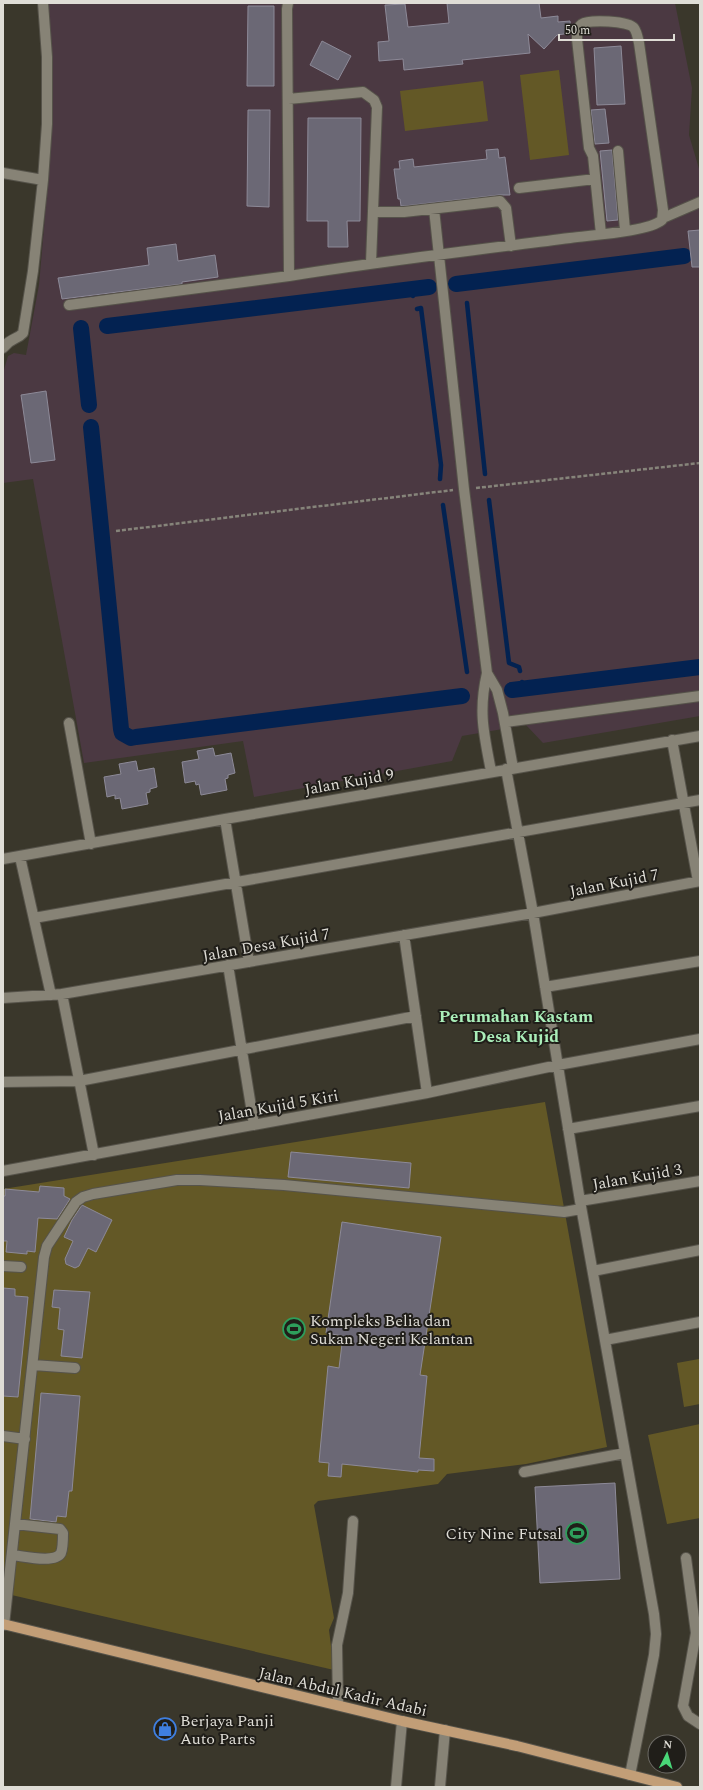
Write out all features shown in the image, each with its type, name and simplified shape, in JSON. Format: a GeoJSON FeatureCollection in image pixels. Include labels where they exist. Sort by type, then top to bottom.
{"type":"FeatureCollection","features":[{"type":"Feature","properties":{"kind":"main road","name":"Jalan Abdul Kadir Adabi"},"geometry":{"type":"LineString","coordinates":[[4,1624],[338,1706],[561,1756],[676,1787]]}},
{"type":"Feature","properties":{"kind":"street"},"geometry":{"type":"LineString","coordinates":[[3,348],[11,339],[21,335],[23,332],[33,271],[47,124],[47,57],[43,3]]}},
{"type":"Feature","properties":{"kind":"street"},"geometry":{"type":"LineString","coordinates":[[288,3],[286,9],[289,276]]}},
{"type":"Feature","properties":{"kind":"street"},"geometry":{"type":"LineString","coordinates":[[601,234],[593,156],[589,148],[577,39],[578,30],[582,25],[589,22],[622,23],[630,25],[635,29],[639,43],[663,210],[662,218]]}},
{"type":"Feature","properties":{"kind":"street"},"geometry":{"type":"LineString","coordinates":[[288,99],[362,92],[374,100],[377,106],[378,114],[371,263]]}},
{"type":"Feature","properties":{"kind":"street"},"geometry":{"type":"LineString","coordinates":[[618,151],[625,230]]}},
{"type":"Feature","properties":{"kind":"street"},"geometry":{"type":"LineString","coordinates":[[3,173],[42,180]]}},
{"type":"Feature","properties":{"kind":"street"},"geometry":{"type":"LineString","coordinates":[[519,188],[595,178]]}},
{"type":"Feature","properties":{"kind":"street"},"geometry":{"type":"LineString","coordinates":[[373,212],[404,212],[500,201],[506,208],[511,246]]}},
{"type":"Feature","properties":{"kind":"street"},"geometry":{"type":"LineString","coordinates":[[68,305],[289,276],[371,263],[601,234],[655,225],[662,218],[700,202]]}},
{"type":"Feature","properties":{"kind":"street"},"geometry":{"type":"LineString","coordinates":[[434,209],[464,489],[487,673],[482,693],[481,716],[491,772]]}},
{"type":"Feature","properties":{"kind":"street"},"geometry":{"type":"LineString","coordinates":[[487,673],[497,690],[505,722],[518,832],[533,913],[581,1205],[654,1614],[656,1634],[654,1655],[630,1775]]}},
{"type":"Feature","properties":{"kind":"street"},"geometry":{"type":"LineString","coordinates":[[505,722],[700,696]]}},
{"type":"Feature","properties":{"kind":"street"},"geometry":{"type":"LineString","coordinates":[[69,723],[90,844]]}},
{"type":"Feature","properties":{"kind":"street","name":"Jalan Kujid 9"},"geometry":{"type":"LineString","coordinates":[[3,859],[510,768],[700,736]]}},
{"type":"Feature","properties":{"kind":"street"},"geometry":{"type":"LineString","coordinates":[[672,740],[699,881]]}},
{"type":"Feature","properties":{"kind":"street"},"geometry":{"type":"LineString","coordinates":[[34,918],[700,800]]}},
{"type":"Feature","properties":{"kind":"street"},"geometry":{"type":"LineString","coordinates":[[225,819],[249,962]]}},
{"type":"Feature","properties":{"kind":"street"},"geometry":{"type":"LineString","coordinates":[[20,857],[51,995]]}},
{"type":"Feature","properties":{"kind":"street","name":"Jalan Kujid 7"},"geometry":{"type":"LineString","coordinates":[[533,913],[699,881]]}},
{"type":"Feature","properties":{"kind":"street","name":"Jalan Desa Kujid 7"},"geometry":{"type":"LineString","coordinates":[[3,998],[62,994],[533,913]]}},
{"type":"Feature","properties":{"kind":"street"},"geometry":{"type":"LineString","coordinates":[[404,935],[427,1093]]}},
{"type":"Feature","properties":{"kind":"street"},"geometry":{"type":"LineString","coordinates":[[545,987],[700,961]]}},
{"type":"Feature","properties":{"kind":"street"},"geometry":{"type":"LineString","coordinates":[[228,965],[254,1125]]}},
{"type":"Feature","properties":{"kind":"street"},"geometry":{"type":"LineString","coordinates":[[62,994],[94,1154]]}},
{"type":"Feature","properties":{"kind":"street"},"geometry":{"type":"LineString","coordinates":[[3,1082],[79,1080],[416,1016]]}},
{"type":"Feature","properties":{"kind":"street","name":"Jalan Kujid 5 Kiri"},"geometry":{"type":"LineString","coordinates":[[3,1171],[427,1093],[558,1065],[700,1039]]}},
{"type":"Feature","properties":{"kind":"street"},"geometry":{"type":"LineString","coordinates":[[568,1129],[700,1106]]}},
{"type":"Feature","properties":{"kind":"street","name":"Jalan Kujid 3"},"geometry":{"type":"LineString","coordinates":[[4,1624],[43,1269],[47,1246],[76,1202],[93,1194],[177,1180],[200,1180],[284,1185],[564,1212],[581,1205],[700,1180]]}},
{"type":"Feature","properties":{"kind":"street"},"geometry":{"type":"LineString","coordinates":[[593,1271],[700,1250]]}},
{"type":"Feature","properties":{"kind":"street"},"geometry":{"type":"LineString","coordinates":[[3,1266],[21,1267]]}},
{"type":"Feature","properties":{"kind":"street"},"geometry":{"type":"LineString","coordinates":[[605,1340],[700,1322]]}},
{"type":"Feature","properties":{"kind":"street"},"geometry":{"type":"LineString","coordinates":[[33,1365],[75,1368]]}},
{"type":"Feature","properties":{"kind":"street"},"geometry":{"type":"LineString","coordinates":[[3,1436],[25,1438]]}},
{"type":"Feature","properties":{"kind":"street"},"geometry":{"type":"LineString","coordinates":[[524,1472],[625,1453]]}},
{"type":"Feature","properties":{"kind":"street"},"geometry":{"type":"LineString","coordinates":[[338,1706],[337,1645],[348,1593],[353,1521]]}},
{"type":"Feature","properties":{"kind":"street"},"geometry":{"type":"LineString","coordinates":[[12,1555],[50,1559],[58,1557],[62,1551],[63,1534],[60,1529],[15,1524]]}},
{"type":"Feature","properties":{"kind":"street"},"geometry":{"type":"LineString","coordinates":[[686,1558],[698,1633],[683,1706],[688,1716],[700,1724]]}},
{"type":"Feature","properties":{"kind":"street"},"geometry":{"type":"LineString","coordinates":[[396,1787],[402,1721]]}},
{"type":"Feature","properties":{"kind":"street"},"geometry":{"type":"LineString","coordinates":[[440,1787],[446,1730]]}},
{"type":"Feature","properties":{"kind":"path"},"geometry":{"type":"LineString","coordinates":[[116,531],[464,489],[700,463]]}},
{"type":"Feature","properties":{"kind":"shaded area"},"geometry":{"type":"Polygon","coordinates":[[[47,3],[675,3],[692,88],[689,135],[700,172],[700,716],[543,743],[526,725],[462,736],[452,761],[254,797],[243,741],[84,763],[33,479],[3,483],[3,373],[8,356],[14,353],[26,355],[39,285],[45,216],[50,58],[47,3]]]}},
{"type":"Feature","properties":{"kind":"shaded area"},"geometry":{"type":"Polygon","coordinates":[[[559,70],[569,155],[530,160],[520,75],[559,70]]]}},
{"type":"Feature","properties":{"kind":"shaded area"},"geometry":{"type":"Polygon","coordinates":[[[483,81],[488,121],[405,131],[400,91],[483,81]]]}},
{"type":"Feature","properties":{"kind":"shaded area","name":"Kompleks Belia dan Sukan Negeri Kelantan"},"geometry":{"type":"Polygon","coordinates":[[[545,1102],[607,1447],[526,1464],[447,1474],[438,1484],[318,1501],[314,1505],[334,1618],[329,1630],[334,1670],[3,1593],[3,1189],[545,1102]]]}},
{"type":"Feature","properties":{"kind":"shaded area"},"geometry":{"type":"Polygon","coordinates":[[[699,1359],[700,1404],[684,1407],[677,1363],[699,1359]]]}},
{"type":"Feature","properties":{"kind":"shaded area"},"geometry":{"type":"Polygon","coordinates":[[[700,1424],[700,1518],[667,1524],[648,1435],[700,1424]]]}},
{"type":"Feature","properties":{"kind":"building"},"geometry":{"type":"Polygon","coordinates":[[[447,3],[539,3],[541,18],[558,16],[558,22],[570,21],[571,33],[557,35],[544,49],[528,34],[530,53],[462,60],[463,64],[404,70],[403,59],[379,61],[378,42],[389,41],[385,5],[405,4],[408,27],[449,23],[447,3]]]}},
{"type":"Feature","properties":{"kind":"building"},"geometry":{"type":"Polygon","coordinates":[[[248,6],[274,6],[274,86],[247,86],[248,6]]]}},
{"type":"Feature","properties":{"kind":"building"},"geometry":{"type":"Polygon","coordinates":[[[322,41],[351,56],[338,80],[310,65],[322,41]]]}},
{"type":"Feature","properties":{"kind":"building"},"geometry":{"type":"Polygon","coordinates":[[[621,46],[625,104],[597,105],[594,48],[621,46]]]}},
{"type":"Feature","properties":{"kind":"building"},"geometry":{"type":"Polygon","coordinates":[[[605,109],[609,143],[595,144],[591,110],[605,109]]]}},
{"type":"Feature","properties":{"kind":"building"},"geometry":{"type":"Polygon","coordinates":[[[248,110],[270,110],[269,207],[247,206],[248,110]]]}},
{"type":"Feature","properties":{"kind":"building"},"geometry":{"type":"Polygon","coordinates":[[[308,118],[361,118],[360,221],[347,221],[348,247],[328,247],[328,221],[307,221],[308,118]]]}},
{"type":"Feature","properties":{"kind":"building"},"geometry":{"type":"Polygon","coordinates":[[[498,149],[499,158],[505,157],[510,195],[401,206],[400,199],[398,199],[394,169],[400,169],[399,161],[413,159],[414,167],[487,159],[486,150],[498,149]]]}},
{"type":"Feature","properties":{"kind":"building"},"geometry":{"type":"Polygon","coordinates":[[[612,150],[618,220],[607,221],[600,151],[612,150]]]}},
{"type":"Feature","properties":{"kind":"building"},"geometry":{"type":"Polygon","coordinates":[[[700,230],[700,267],[692,267],[688,231],[700,230]]]}},
{"type":"Feature","properties":{"kind":"building"},"geometry":{"type":"Polygon","coordinates":[[[176,244],[178,261],[215,255],[218,277],[182,282],[182,284],[62,299],[58,278],[149,265],[147,248],[176,244]]]}},
{"type":"Feature","properties":{"kind":"building"},"geometry":{"type":"Polygon","coordinates":[[[46,391],[55,460],[31,463],[21,395],[46,391]]]}},
{"type":"Feature","properties":{"kind":"building"},"geometry":{"type":"Polygon","coordinates":[[[213,748],[215,756],[231,753],[235,773],[228,775],[228,778],[225,779],[227,790],[201,795],[199,784],[196,785],[195,781],[185,783],[182,762],[199,759],[197,751],[213,748]]]}},
{"type":"Feature","properties":{"kind":"building"},"geometry":{"type":"Polygon","coordinates":[[[136,761],[138,771],[154,768],[157,787],[150,789],[150,792],[146,793],[148,804],[122,809],[120,798],[115,799],[115,795],[107,797],[104,777],[121,774],[119,764],[136,761]]]}},
{"type":"Feature","properties":{"kind":"building"},"geometry":{"type":"Polygon","coordinates":[[[291,1152],[411,1163],[409,1188],[288,1177],[291,1152]]]}},
{"type":"Feature","properties":{"kind":"building"},"geometry":{"type":"Polygon","coordinates":[[[40,1186],[64,1188],[64,1196],[70,1199],[57,1219],[38,1218],[35,1252],[27,1251],[27,1254],[6,1252],[7,1241],[3,1241],[3,1196],[5,1196],[5,1189],[39,1192],[40,1186]]]}},
{"type":"Feature","properties":{"kind":"building"},"geometry":{"type":"Polygon","coordinates":[[[82,1205],[112,1220],[96,1252],[88,1248],[79,1266],[75,1268],[66,1264],[65,1259],[73,1241],[64,1237],[72,1220],[82,1205]]]}},
{"type":"Feature","properties":{"kind":"building"},"geometry":{"type":"Polygon","coordinates":[[[342,1222],[441,1237],[420,1375],[427,1376],[419,1458],[434,1459],[434,1471],[418,1470],[418,1472],[342,1464],[341,1477],[328,1476],[329,1463],[319,1462],[328,1366],[339,1368],[343,1336],[326,1333],[342,1222]]]}},
{"type":"Feature","properties":{"kind":"building"},"geometry":{"type":"Polygon","coordinates":[[[3,1288],[15,1289],[15,1296],[28,1297],[18,1397],[3,1396],[3,1288]]]}},
{"type":"Feature","properties":{"kind":"building"},"geometry":{"type":"Polygon","coordinates":[[[54,1290],[90,1292],[82,1358],[61,1356],[64,1330],[58,1329],[60,1308],[52,1307],[54,1290]]]}},
{"type":"Feature","properties":{"kind":"building"},"geometry":{"type":"Polygon","coordinates":[[[41,1393],[80,1396],[72,1491],[69,1491],[66,1517],[57,1516],[56,1522],[30,1519],[41,1393]]]}},
{"type":"Feature","properties":{"kind":"building","name":"City Nine Futsal"},"geometry":{"type":"Polygon","coordinates":[[[615,1483],[620,1579],[540,1583],[535,1487],[615,1483]]]}},
{"type":"Feature","properties":{"kind":"waterway"},"geometry":{"type":"LineString","coordinates":[[456,284],[684,256]]}},
{"type":"Feature","properties":{"kind":"waterway"},"geometry":{"type":"LineString","coordinates":[[107,326],[429,287]]}},
{"type":"Feature","properties":{"kind":"waterway"},"geometry":{"type":"LineString","coordinates":[[412,289],[413,296]]}},
{"type":"Feature","properties":{"kind":"waterway"},"geometry":{"type":"LineString","coordinates":[[467,303],[485,474]]}},
{"type":"Feature","properties":{"kind":"waterway"},"geometry":{"type":"LineString","coordinates":[[417,309],[421,308],[441,465],[440,479]]}},
{"type":"Feature","properties":{"kind":"waterway"},"geometry":{"type":"LineString","coordinates":[[81,328],[89,405]]}},
{"type":"Feature","properties":{"kind":"waterway"},"geometry":{"type":"LineString","coordinates":[[91,427],[122,733],[131,738],[462,696]]}},
{"type":"Feature","properties":{"kind":"waterway"},"geometry":{"type":"LineString","coordinates":[[489,500],[509,663],[519,667],[520,671]]}},
{"type":"Feature","properties":{"kind":"waterway"},"geometry":{"type":"LineString","coordinates":[[443,505],[467,672]]}},
{"type":"Feature","properties":{"kind":"waterway"},"geometry":{"type":"LineString","coordinates":[[512,690],[700,667]]}},
{"type":"Feature","properties":{"kind":"waterway"},"geometry":{"type":"LineString","coordinates":[[522,682],[523,689]]}},
{"type":"Feature","properties":{"kind":"place","name":"Kompleks Belia dan Sukan Negeri Kelantan"},"geometry":{"type":"Point","coordinates":[294,1329]}},
{"type":"Feature","properties":{"kind":"place","name":"City Nine Futsal"},"geometry":{"type":"Point","coordinates":[577,1533]}},
{"type":"Feature","properties":{"kind":"place","name":"Berjaya Panji Auto Parts"},"geometry":{"type":"Point","coordinates":[165,1729]}},
{"type":"Feature","properties":{"kind":"district","name":"Perumahan Kastam Desa Kujid"},"geometry":{"type":"Point","coordinates":[516,1026]}}]}
